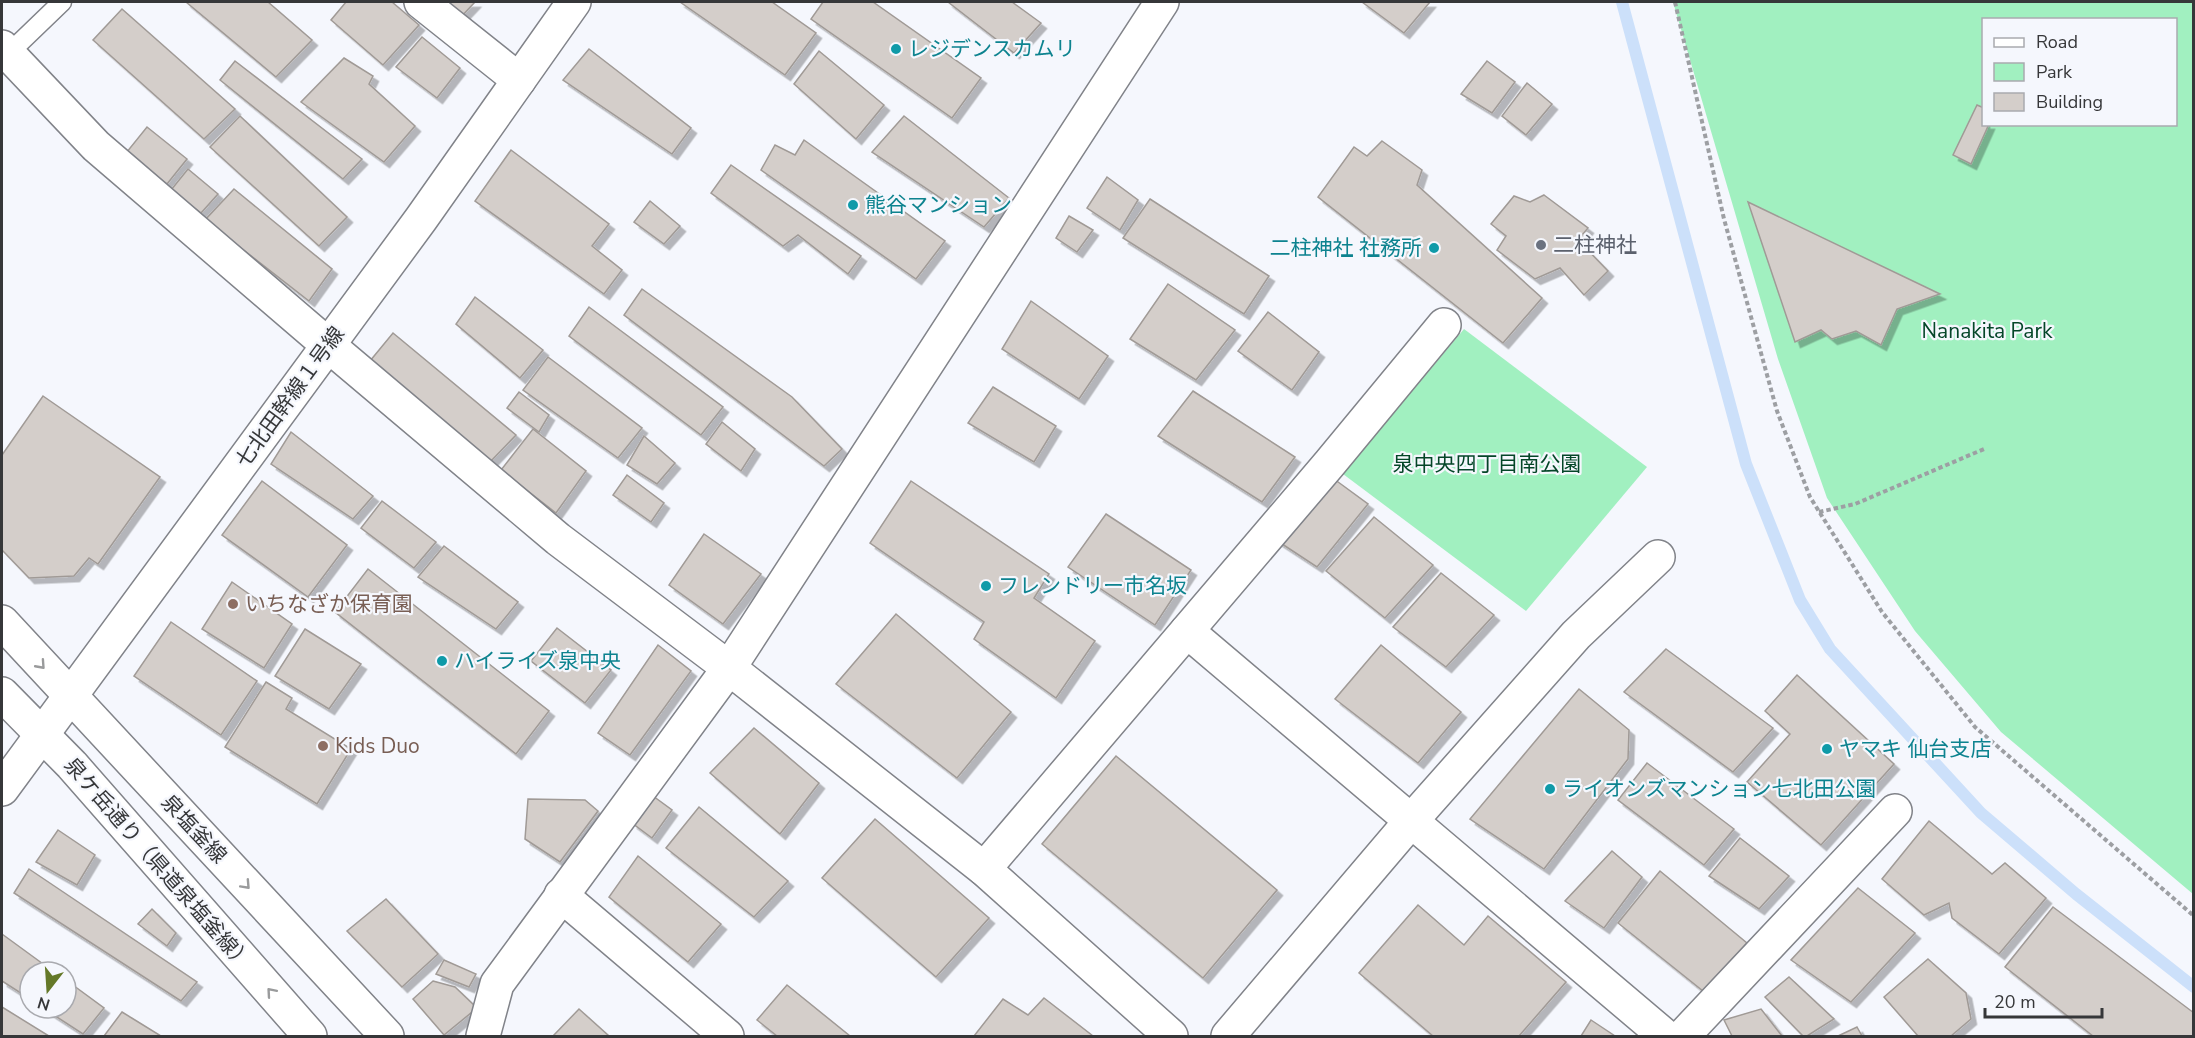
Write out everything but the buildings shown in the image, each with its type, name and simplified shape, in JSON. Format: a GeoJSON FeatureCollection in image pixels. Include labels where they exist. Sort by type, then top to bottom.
{"type":"FeatureCollection","features":[{"type":"Feature","properties":{"kind":"street"},"geometry":{"type":"LineString","coordinates":[[421,2],[519,80]]}},
{"type":"Feature","properties":{"kind":"street","name":"七北田幹線１号線"},"geometry":{"type":"LineString","coordinates":[[2,789],[328,345],[574,2]]}},
{"type":"Feature","properties":{"kind":"street"},"geometry":{"type":"LineString","coordinates":[[483,1036],[497,984],[729,668],[1162,2]]}},
{"type":"Feature","properties":{"kind":"street"},"geometry":{"type":"LineString","coordinates":[[5,51],[96,146],[328,345],[558,539],[729,668],[984,869],[1171,1036]]}},
{"type":"Feature","properties":{"kind":"street"},"geometry":{"type":"LineString","coordinates":[[984,869],[1444,325]]}},
{"type":"Feature","properties":{"kind":"street"},"geometry":{"type":"LineString","coordinates":[[1228,1036],[1411,821],[1576,635],[1658,557]]}},
{"type":"Feature","properties":{"kind":"street","name":"泉塩釜線"},"geometry":{"type":"LineString","coordinates":[[2,622],[69,697],[387,1036]]}},
{"type":"Feature","properties":{"kind":"street"},"geometry":{"type":"LineString","coordinates":[[1187,631],[1665,1036]]}},
{"type":"Feature","properties":{"kind":"street","name":"泉ケ岳通り（県道泉塩釜線）"},"geometry":{"type":"LineString","coordinates":[[2,694],[72,765],[310,1036]]}},
{"type":"Feature","properties":{"kind":"street"},"geometry":{"type":"LineString","coordinates":[[1683,1036],[1895,811]]}},
{"type":"Feature","properties":{"kind":"street"},"geometry":{"type":"LineString","coordinates":[[561,895],[727,1036]]}},
{"type":"Feature","properties":{"kind":"lane"},"geometry":{"type":"LineString","coordinates":[[5,51],[62,2]]}},
{"type":"Feature","properties":{"kind":"path"},"geometry":{"type":"LineString","coordinates":[[1675,2],[1724,219],[1777,411],[1810,497],[1882,612],[1975,727],[2193,915]]}},
{"type":"Feature","properties":{"kind":"path"},"geometry":{"type":"LineString","coordinates":[[1819,512],[1856,504],[1984,449]]}},
{"type":"Feature","properties":{"kind":"green space","name":"Nanakita Park"},"geometry":{"type":"Polygon","coordinates":[[[1673,2],[2193,2],[2193,894],[2001,732],[1915,631],[1827,498],[1778,359],[1673,2]]]}},
{"type":"Feature","properties":{"kind":"green space","name":"泉中央四丁目南公園"},"geometry":{"type":"Polygon","coordinates":[[[1464,329],[1647,467],[1526,611],[1343,474],[1464,329]]]}},
{"type":"Feature","properties":{"kind":"waterway"},"geometry":{"type":"LineString","coordinates":[[1622,2],[1746,464],[1800,600],[1830,649],[1981,813],[2076,894],[2194,987]]}},
{"type":"Feature","properties":{"kind":"place","name":"レジデンスカムリ"},"geometry":{"type":"Point","coordinates":[896,49]}},
{"type":"Feature","properties":{"kind":"place","name":"熊谷マンション"},"geometry":{"type":"Point","coordinates":[853,205]}},
{"type":"Feature","properties":{"kind":"place","name":"二柱神社"},"geometry":{"type":"Point","coordinates":[1541,245]}},
{"type":"Feature","properties":{"kind":"place","name":"二柱神社 社務所"},"geometry":{"type":"Point","coordinates":[1434,248]}},
{"type":"Feature","properties":{"kind":"place","name":"フレンドリー市名坂"},"geometry":{"type":"Point","coordinates":[986,586]}},
{"type":"Feature","properties":{"kind":"place","name":"いちなざか保育園"},"geometry":{"type":"Point","coordinates":[233,604]}},
{"type":"Feature","properties":{"kind":"place","name":"ハイライズ泉中央"},"geometry":{"type":"Point","coordinates":[442,661]}},
{"type":"Feature","properties":{"kind":"place","name":"Kids Duo"},"geometry":{"type":"Point","coordinates":[323,746]}},
{"type":"Feature","properties":{"kind":"place","name":"ヤマキ 仙台支店"},"geometry":{"type":"Point","coordinates":[1827,749]}},
{"type":"Feature","properties":{"kind":"place","name":"ライオンズマンション七北田公園"},"geometry":{"type":"Point","coordinates":[1550,789]}}]}
